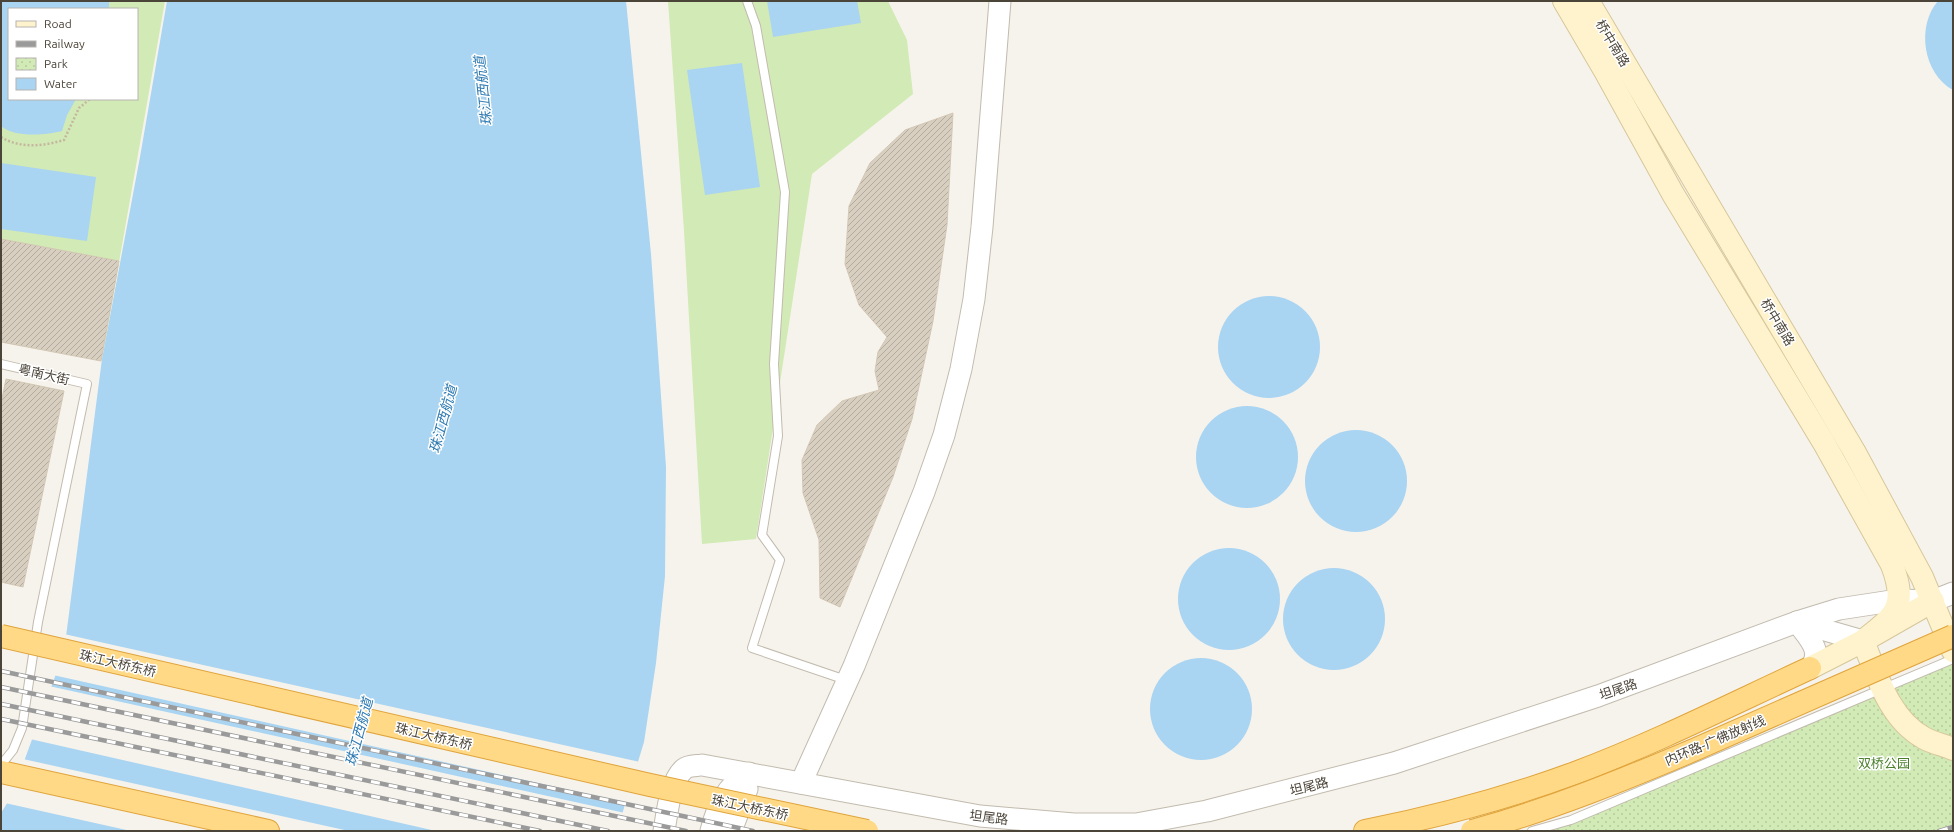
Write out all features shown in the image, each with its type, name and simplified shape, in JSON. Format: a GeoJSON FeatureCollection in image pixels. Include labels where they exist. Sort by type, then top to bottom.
{"type":"FeatureCollection","features":[{"type":"Feature","properties":{"kind":"highway","name":"珠江大桥东桥"},"geometry":{"type":"LineString","coordinates":[[1,636],[650,785],[867,831]]}},
{"type":"Feature","properties":{"kind":"highway","name":"内环路-广佛放射线"},"geometry":{"type":"LineString","coordinates":[[1472,831],[1519,818],[1642,772],[1792,708],[1953,636]]}},
{"type":"Feature","properties":{"kind":"highway"},"geometry":{"type":"LineString","coordinates":[[1365,831],[1429,818],[1519,792],[1576,773],[1656,739],[1810,668]]}},
{"type":"Feature","properties":{"kind":"highway"},"geometry":{"type":"LineString","coordinates":[[1,772],[268,831]]}},
{"type":"Feature","properties":{"kind":"main road","name":"桥中南路"},"geometry":{"type":"LineString","coordinates":[[1564,1],[1605,71],[1673,194],[1824,443],[1884,548],[1897,579],[1898,600],[1892,617],[1863,641]]}},
{"type":"Feature","properties":{"kind":"main road","name":"桥中南路"},"geometry":{"type":"LineString","coordinates":[[1588,1],[1854,451],[1922,576],[1943,597],[1953,650]]}},
{"type":"Feature","properties":{"kind":"main road"},"geometry":{"type":"LineString","coordinates":[[1810,668],[1943,597]]}},
{"type":"Feature","properties":{"kind":"main road"},"geometry":{"type":"LineString","coordinates":[[1863,641],[1891,705],[1913,730],[1925,738],[1953,749]]}},
{"type":"Feature","properties":{"kind":"street"},"geometry":{"type":"LineString","coordinates":[[801,783],[847,680],[924,492],[944,435],[961,369],[974,300],[982,227],[1000,1]]}},
{"type":"Feature","properties":{"kind":"street","name":"坦尾路"},"geometry":{"type":"LineString","coordinates":[[664,831],[673,786],[678,776],[685,769],[702,766],[801,783],[928,808],[1005,819],[1101,825],[1136,824],[1172,819],[1311,785],[1430,752],[1598,696],[1797,622],[1839,609],[1898,600],[1943,597]]}},
{"type":"Feature","properties":{"kind":"street"},"geometry":{"type":"LineString","coordinates":[[1797,622],[1863,641]]}},
{"type":"Feature","properties":{"kind":"street"},"geometry":{"type":"LineString","coordinates":[[1797,622],[1815,646],[1817,653],[1814,663],[1810,668]]}},
{"type":"Feature","properties":{"kind":"street"},"geometry":{"type":"LineString","coordinates":[[711,831],[717,810],[726,793],[737,780],[756,775]]}},
{"type":"Feature","properties":{"kind":"street"},"geometry":{"type":"LineString","coordinates":[[731,831],[748,789],[756,775]]}},
{"type":"Feature","properties":{"kind":"lane"},"geometry":{"type":"LineString","coordinates":[[747,1],[756,26],[785,192],[774,364],[778,436],[762,535],[780,560],[752,648],[847,680]]}},
{"type":"Feature","properties":{"kind":"lane","name":"粵南大街"},"geometry":{"type":"LineString","coordinates":[[1,364],[87,384],[38,622],[22,728],[13,750],[1,765]]}},
{"type":"Feature","properties":{"kind":"lane"},"geometry":{"type":"LineString","coordinates":[[1532,831],[1571,820],[1953,658]]}},
{"type":"Feature","properties":{"kind":"path"},"geometry":{"type":"LineString","coordinates":[[1,137],[26,145],[49,145],[64,140],[79,108],[89,100]]}},
{"type":"Feature","properties":{"kind":"green space"},"geometry":{"type":"Polygon","coordinates":[[[1,1],[165,1],[102,359],[1,342],[1,1]]]}},
{"type":"Feature","properties":{"kind":"green space"},"geometry":{"type":"Polygon","coordinates":[[[668,1],[888,1],[907,40],[913,94],[812,174],[756,539],[702,544],[684,231],[668,1]]]}},
{"type":"Feature","properties":{"kind":"green space","name":"双桥公园"},"geometry":{"type":"Polygon","coordinates":[[[1953,659],[1953,831],[1542,831],[1953,659]]]}},
{"type":"Feature","properties":{"kind":"water"},"geometry":{"type":"Polygon","coordinates":[[[1,1],[109,1],[109,8],[8,8],[8,100],[75,100],[67,115],[62,131],[48,134],[22,134],[7,130],[1,126],[1,1]]]}},
{"type":"Feature","properties":{"kind":"water","name":"珠江西航道"},"geometry":{"type":"Polygon","coordinates":[[[167,1],[626,1],[651,254],[666,467],[665,576],[656,663],[644,742],[617,831],[1,831],[1,813],[11,797],[64,652],[102,359],[140,157],[167,1]]]}},
{"type":"Feature","properties":{"kind":"water"},"geometry":{"type":"Polygon","coordinates":[[[767,1],[857,1],[861,23],[773,37],[767,1]]]}},
{"type":"Feature","properties":{"kind":"water"},"geometry":{"type":"Polygon","coordinates":[[[1938,1],[1953,1],[1953,90],[1943,83],[1935,73],[1929,61],[1926,49],[1925,36],[1927,23],[1931,11],[1938,1]]]}},
{"type":"Feature","properties":{"kind":"water"},"geometry":{"type":"Polygon","coordinates":[[[742,63],[760,187],[705,195],[687,70],[742,63]]]}},
{"type":"Feature","properties":{"kind":"water"},"geometry":{"type":"Polygon","coordinates":[[[1,163],[96,177],[87,241],[1,229],[1,163]]]}},
{"type":"Feature","properties":{"kind":"water"},"geometry":{"type":"Polygon","coordinates":[[[1269,296],[1288,300],[1305,311],[1316,328],[1320,347],[1316,366],[1305,383],[1288,394],[1269,398],[1250,394],[1233,383],[1222,366],[1218,347],[1222,328],[1233,311],[1250,300],[1269,296]]]}},
{"type":"Feature","properties":{"kind":"water"},"geometry":{"type":"Polygon","coordinates":[[[1247,406],[1266,410],[1283,421],[1294,438],[1298,457],[1294,476],[1283,493],[1266,504],[1247,508],[1228,504],[1211,493],[1200,476],[1196,457],[1200,438],[1211,421],[1228,410],[1247,406]]]}},
{"type":"Feature","properties":{"kind":"water"},"geometry":{"type":"Polygon","coordinates":[[[1356,430],[1375,434],[1392,445],[1403,462],[1407,481],[1403,500],[1392,517],[1375,528],[1356,532],[1337,528],[1320,517],[1309,500],[1305,481],[1309,462],[1320,445],[1337,434],[1356,430]]]}},
{"type":"Feature","properties":{"kind":"water"},"geometry":{"type":"Polygon","coordinates":[[[1229,548],[1248,552],[1265,563],[1276,580],[1280,599],[1276,618],[1265,635],[1248,646],[1229,650],[1210,646],[1193,635],[1182,618],[1178,599],[1182,580],[1193,563],[1210,552],[1229,548]]]}},
{"type":"Feature","properties":{"kind":"water"},"geometry":{"type":"Polygon","coordinates":[[[1334,568],[1353,572],[1370,583],[1381,600],[1385,619],[1381,638],[1370,655],[1353,666],[1334,670],[1315,666],[1298,655],[1287,638],[1283,619],[1287,600],[1298,583],[1315,572],[1334,568]]]}},
{"type":"Feature","properties":{"kind":"water"},"geometry":{"type":"Polygon","coordinates":[[[1201,658],[1220,662],[1237,673],[1248,690],[1252,709],[1248,728],[1237,745],[1220,756],[1201,760],[1182,756],[1165,745],[1154,728],[1150,709],[1154,690],[1165,673],[1182,662],[1201,658]]]}},
{"type":"Feature","properties":{"kind":"pier"},"geometry":{"type":"Polygon","coordinates":[[[64,634],[640,762],[628,803],[53,675],[62,651],[64,634]]]}},
{"type":"Feature","properties":{"kind":"pier"},"geometry":{"type":"Polygon","coordinates":[[[49,686],[625,813],[619,831],[436,831],[30,739],[49,686]]]}},
{"type":"Feature","properties":{"kind":"pier"},"geometry":{"type":"Polygon","coordinates":[[[23,759],[349,831],[131,831],[5,803],[23,759]]]}},
{"type":"Feature","properties":{"kind":"building"},"geometry":{"type":"Polygon","coordinates":[[[953,113],[947,225],[933,321],[912,419],[893,477],[840,607],[820,598],[819,540],[803,493],[802,460],[817,425],[842,401],[879,390],[875,371],[878,352],[887,337],[859,305],[845,264],[849,206],[870,163],[905,130],[953,113]]]}},
{"type":"Feature","properties":{"kind":"building"},"geometry":{"type":"Polygon","coordinates":[[[1,239],[119,261],[101,361],[1,342],[1,239]]]}},
{"type":"Feature","properties":{"kind":"building"},"geometry":{"type":"Polygon","coordinates":[[[6,379],[64,391],[23,587],[1,582],[1,403],[6,379]]]}},
{"type":"Feature","properties":{"kind":"railway"},"geometry":{"type":"LineString","coordinates":[[1,671],[753,831]]}},
{"type":"Feature","properties":{"kind":"railway"},"geometry":{"type":"LineString","coordinates":[[1,687],[686,831]]}},
{"type":"Feature","properties":{"kind":"railway"},"geometry":{"type":"LineString","coordinates":[[1,704],[608,831]]}},
{"type":"Feature","properties":{"kind":"railway"},"geometry":{"type":"LineString","coordinates":[[1,719],[540,831]]}},
{"type":"Feature","properties":{"kind":"railway"},"geometry":{"type":"LineString","coordinates":[[1939,831],[1953,827]]}}]}
